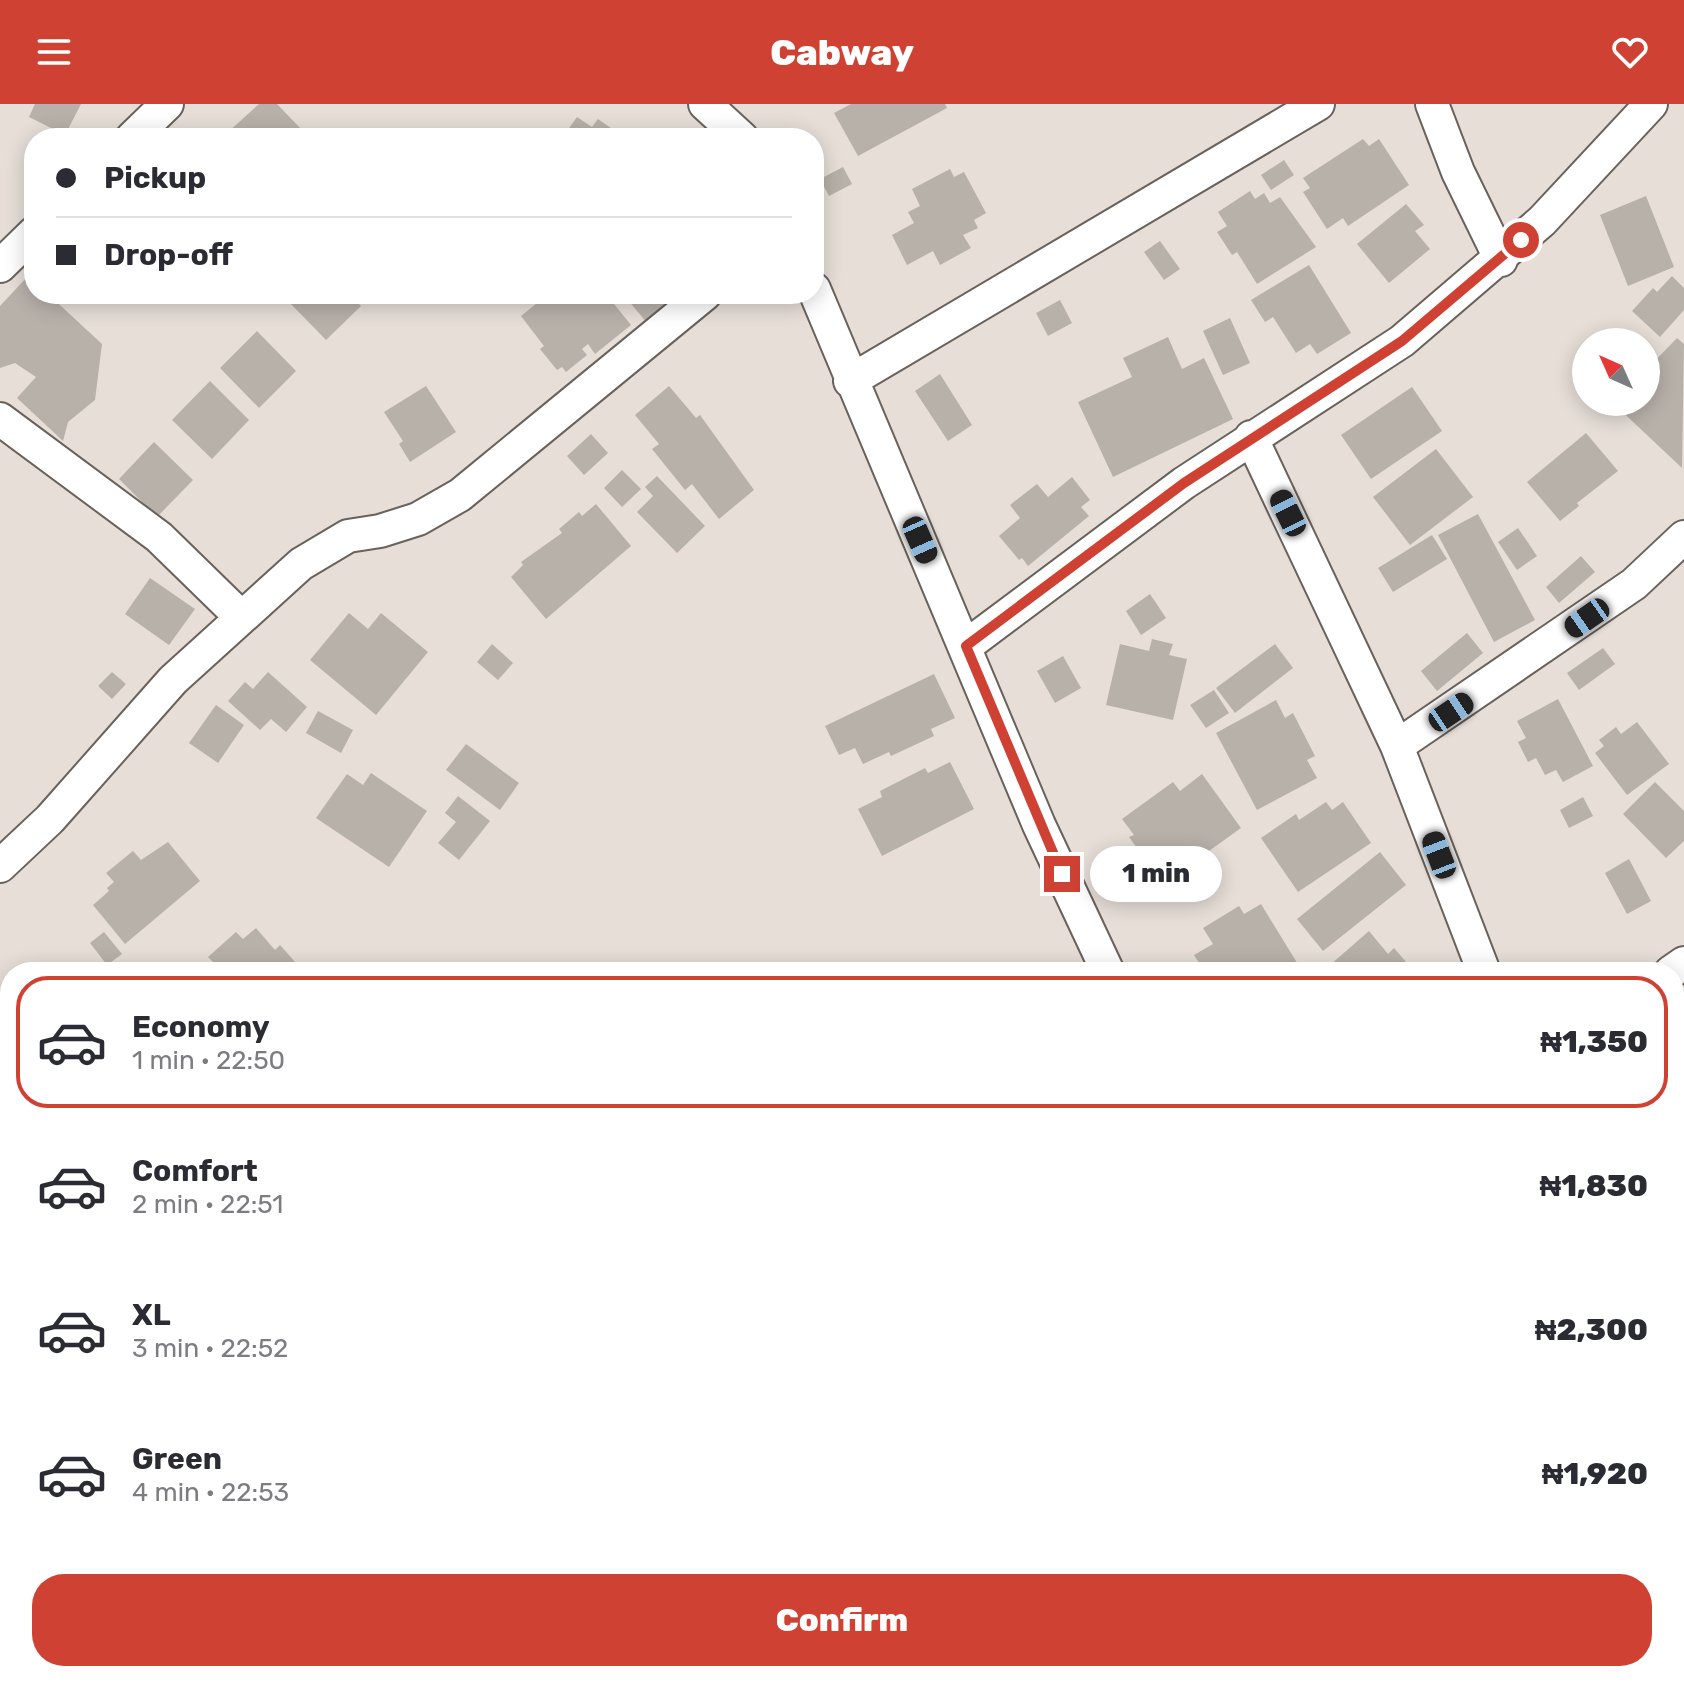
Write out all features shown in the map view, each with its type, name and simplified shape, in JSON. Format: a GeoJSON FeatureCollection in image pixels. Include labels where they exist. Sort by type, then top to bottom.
{"type":"FeatureCollection","features":[{"type":"Feature","properties":{"kind":"street"},"geometry":{"type":"LineString","coordinates":[[142,128],[167,104]]}},
{"type":"Feature","properties":{"kind":"street"},"geometry":{"type":"LineString","coordinates":[[705,104],[731,128]]}},
{"type":"Feature","properties":{"kind":"street"},"geometry":{"type":"LineString","coordinates":[[850,381],[1318,104]]}},
{"type":"Feature","properties":{"kind":"street"},"geometry":{"type":"LineString","coordinates":[[1432,104],[1458,172],[1501,260]]}},
{"type":"Feature","properties":{"kind":"street"},"geometry":{"type":"LineString","coordinates":[[966,646],[1251,437],[1402,341],[1501,260],[1651,104]]}},
{"type":"Feature","properties":{"kind":"street"},"geometry":{"type":"LineString","coordinates":[[0,266],[24,243]]}},
{"type":"Feature","properties":{"kind":"street"},"geometry":{"type":"LineString","coordinates":[[0,866],[50,819],[173,680],[241,617],[326,546],[348,536],[380,531],[418,519],[460,495],[693,304]]}},
{"type":"Feature","properties":{"kind":"street"},"geometry":{"type":"LineString","coordinates":[[820,304],[1039,825],[1103,962]]}},
{"type":"Feature","properties":{"kind":"street"},"geometry":{"type":"LineString","coordinates":[[0,419],[159,537],[241,617]]}},
{"type":"Feature","properties":{"kind":"street"},"geometry":{"type":"LineString","coordinates":[[1251,437],[1397,746],[1480,962]]}},
{"type":"Feature","properties":{"kind":"street"},"geometry":{"type":"LineString","coordinates":[[1397,746],[1634,584],[1684,537]]}},
{"type":"Feature","properties":{"kind":"building"},"geometry":{"type":"Polygon","coordinates":[[[35,104],[81,104],[69,128],[51,128],[29,117],[35,104]]]}},
{"type":"Feature","properties":{"kind":"building"},"geometry":{"type":"Polygon","coordinates":[[[259,104],[277,104],[300,128],[233,128],[259,104]]]}},
{"type":"Feature","properties":{"kind":"building"},"geometry":{"type":"Polygon","coordinates":[[[851,104],[945,104],[947,108],[858,156],[834,113],[851,104]]]}},
{"type":"Feature","properties":{"kind":"building"},"geometry":{"type":"Polygon","coordinates":[[[577,117],[592,127],[598,119],[611,128],[569,128],[577,117]]]}},
{"type":"Feature","properties":{"kind":"building"},"geometry":{"type":"Polygon","coordinates":[[[1363,139],[1369,146],[1379,139],[1409,185],[1348,226],[1343,218],[1327,229],[1303,192],[1310,188],[1303,178],[1363,139]]]}},
{"type":"Feature","properties":{"kind":"building"},"geometry":{"type":"Polygon","coordinates":[[[1284,160],[1294,175],[1271,190],[1261,175],[1284,160]]]}},
{"type":"Feature","properties":{"kind":"building"},"geometry":{"type":"Polygon","coordinates":[[[843,167],[852,184],[829,196],[824,187],[824,177],[843,167]]]}},
{"type":"Feature","properties":{"kind":"building"},"geometry":{"type":"Polygon","coordinates":[[[950,169],[954,177],[964,172],[986,213],[974,220],[978,228],[963,235],[971,248],[940,265],[933,251],[907,265],[892,235],[914,223],[908,212],[920,206],[912,189],[950,169]]]}},
{"type":"Feature","properties":{"kind":"building"},"geometry":{"type":"Polygon","coordinates":[[[1250,191],[1255,199],[1264,193],[1270,203],[1280,197],[1316,247],[1257,284],[1237,252],[1232,255],[1217,232],[1227,226],[1218,212],[1250,191]]]}},
{"type":"Feature","properties":{"kind":"building"},"geometry":{"type":"Polygon","coordinates":[[[1646,196],[1674,267],[1628,286],[1600,215],[1646,196]]]}},
{"type":"Feature","properties":{"kind":"building"},"geometry":{"type":"Polygon","coordinates":[[[1406,204],[1424,225],[1415,231],[1430,249],[1389,283],[1357,244],[1406,204]]]}},
{"type":"Feature","properties":{"kind":"building"},"geometry":{"type":"Polygon","coordinates":[[[1160,241],[1180,269],[1164,280],[1144,252],[1160,241]]]}},
{"type":"Feature","properties":{"kind":"building"},"geometry":{"type":"Polygon","coordinates":[[[1309,265],[1351,333],[1317,354],[1310,344],[1296,353],[1273,317],[1265,322],[1251,300],[1309,265]]]}},
{"type":"Feature","properties":{"kind":"building"},"geometry":{"type":"Polygon","coordinates":[[[1672,276],[1684,288],[1684,310],[1660,337],[1660,328],[1650,328],[1632,311],[1653,288],[1657,292],[1672,276]]]}},
{"type":"Feature","properties":{"kind":"building"},"geometry":{"type":"Polygon","coordinates":[[[24,280],[24,304],[59,304],[102,344],[95,400],[68,422],[63,441],[17,398],[36,377],[15,363],[0,368],[0,306],[24,280]]]}},
{"type":"Feature","properties":{"kind":"building"},"geometry":{"type":"Polygon","coordinates":[[[1060,300],[1072,323],[1048,336],[1036,313],[1060,300]]]}},
{"type":"Feature","properties":{"kind":"building"},"geometry":{"type":"Polygon","coordinates":[[[291,304],[359,304],[361,306],[326,340],[291,304]]]}},
{"type":"Feature","properties":{"kind":"building"},"geometry":{"type":"Polygon","coordinates":[[[536,304],[614,304],[631,325],[595,354],[588,344],[582,349],[587,355],[566,372],[562,367],[557,370],[540,349],[544,346],[521,316],[536,304]]]}},
{"type":"Feature","properties":{"kind":"building"},"geometry":{"type":"Polygon","coordinates":[[[631,304],[669,304],[670,305],[647,323],[631,304]]]}},
{"type":"Feature","properties":{"kind":"building"},"geometry":{"type":"Polygon","coordinates":[[[1230,318],[1250,363],[1223,375],[1203,331],[1230,318]]]}},
{"type":"Feature","properties":{"kind":"building"},"geometry":{"type":"Polygon","coordinates":[[[257,331],[296,371],[259,408],[220,368],[257,331]]]}},
{"type":"Feature","properties":{"kind":"building"},"geometry":{"type":"Polygon","coordinates":[[[1168,337],[1182,369],[1204,358],[1233,419],[1113,477],[1078,402],[1132,377],[1123,358],[1168,337]]]}},
{"type":"Feature","properties":{"kind":"building"},"geometry":{"type":"Polygon","coordinates":[[[1677,338],[1684,344],[1682,468],[1627,416],[1660,416],[1660,356],[1677,338]]]}},
{"type":"Feature","properties":{"kind":"building"},"geometry":{"type":"Polygon","coordinates":[[[940,374],[972,425],[948,441],[915,391],[940,374]]]}},
{"type":"Feature","properties":{"kind":"building"},"geometry":{"type":"Polygon","coordinates":[[[210,381],[249,420],[212,459],[172,420],[210,381]]]}},
{"type":"Feature","properties":{"kind":"building"},"geometry":{"type":"Polygon","coordinates":[[[426,386],[456,432],[410,462],[399,444],[403,441],[384,412],[426,386]]]}},
{"type":"Feature","properties":{"kind":"building"},"geometry":{"type":"Polygon","coordinates":[[[669,386],[696,418],[700,415],[754,490],[719,519],[692,484],[685,490],[652,449],[659,444],[635,415],[669,386]]]}},
{"type":"Feature","properties":{"kind":"building"},"geometry":{"type":"Polygon","coordinates":[[[1412,387],[1442,431],[1371,479],[1341,435],[1412,387]]]}},
{"type":"Feature","properties":{"kind":"building"},"geometry":{"type":"Polygon","coordinates":[[[1586,433],[1618,471],[1577,503],[1579,506],[1560,521],[1527,482],[1586,433]]]}},
{"type":"Feature","properties":{"kind":"building"},"geometry":{"type":"Polygon","coordinates":[[[591,434],[608,453],[584,475],[567,456],[591,434]]]}},
{"type":"Feature","properties":{"kind":"building"},"geometry":{"type":"Polygon","coordinates":[[[154,442],[193,480],[157,517],[119,479],[154,442]]]}},
{"type":"Feature","properties":{"kind":"building"},"geometry":{"type":"Polygon","coordinates":[[[1436,449],[1473,497],[1410,545],[1373,497],[1436,449]]]}},
{"type":"Feature","properties":{"kind":"building"},"geometry":{"type":"Polygon","coordinates":[[[622,470],[641,489],[622,507],[604,488],[622,470]]]}},
{"type":"Feature","properties":{"kind":"building"},"geometry":{"type":"Polygon","coordinates":[[[657,476],[705,526],[677,553],[637,512],[653,496],[645,487],[657,476]]]}},
{"type":"Feature","properties":{"kind":"building"},"geometry":{"type":"Polygon","coordinates":[[[1072,477],[1090,500],[1081,507],[1089,516],[1028,566],[999,536],[1020,518],[1010,505],[1037,484],[1048,497],[1072,477]]]}},
{"type":"Feature","properties":{"kind":"building"},"geometry":{"type":"Polygon","coordinates":[[[596,504],[631,546],[546,619],[511,577],[523,565],[521,562],[562,533],[559,529],[579,512],[582,516],[596,504]]]}},
{"type":"Feature","properties":{"kind":"building"},"geometry":{"type":"Polygon","coordinates":[[[1478,514],[1535,620],[1494,642],[1438,535],[1478,514]]]}},
{"type":"Feature","properties":{"kind":"building"},"geometry":{"type":"Polygon","coordinates":[[[1518,528],[1537,556],[1517,570],[1498,542],[1518,528]]]}},
{"type":"Feature","properties":{"kind":"building"},"geometry":{"type":"Polygon","coordinates":[[[1432,535],[1447,559],[1393,592],[1378,568],[1432,535]]]}},
{"type":"Feature","properties":{"kind":"building"},"geometry":{"type":"Polygon","coordinates":[[[1581,556],[1595,572],[1559,603],[1546,587],[1581,556]]]}},
{"type":"Feature","properties":{"kind":"building"},"geometry":{"type":"Polygon","coordinates":[[[150,578],[195,609],[169,645],[125,614],[150,578]]]}},
{"type":"Feature","properties":{"kind":"building"},"geometry":{"type":"Polygon","coordinates":[[[1150,594],[1166,618],[1141,635],[1126,611],[1150,594]]]}},
{"type":"Feature","properties":{"kind":"building"},"geometry":{"type":"Polygon","coordinates":[[[349,613],[368,629],[381,613],[428,652],[376,715],[310,660],[349,613]]]}},
{"type":"Feature","properties":{"kind":"building"},"geometry":{"type":"Polygon","coordinates":[[[1467,633],[1483,653],[1437,691],[1421,671],[1467,633]]]}},
{"type":"Feature","properties":{"kind":"building"},"geometry":{"type":"Polygon","coordinates":[[[1152,639],[1173,644],[1169,655],[1187,659],[1173,720],[1106,705],[1120,644],[1149,651],[1152,639]]]}},
{"type":"Feature","properties":{"kind":"building"},"geometry":{"type":"Polygon","coordinates":[[[492,644],[513,663],[498,680],[477,662],[492,644]]]}},
{"type":"Feature","properties":{"kind":"building"},"geometry":{"type":"Polygon","coordinates":[[[1275,644],[1293,668],[1235,713],[1216,688],[1275,644]]]}},
{"type":"Feature","properties":{"kind":"building"},"geometry":{"type":"Polygon","coordinates":[[[1603,648],[1615,664],[1579,690],[1567,673],[1603,648]]]}},
{"type":"Feature","properties":{"kind":"building"},"geometry":{"type":"Polygon","coordinates":[[[1063,656],[1081,688],[1055,703],[1037,671],[1063,656]]]}},
{"type":"Feature","properties":{"kind":"building"},"geometry":{"type":"Polygon","coordinates":[[[112,672],[126,684],[112,699],[98,686],[112,672]]]}},
{"type":"Feature","properties":{"kind":"building"},"geometry":{"type":"Polygon","coordinates":[[[268,672],[307,707],[286,732],[271,719],[260,730],[228,701],[245,682],[253,689],[268,672]]]}},
{"type":"Feature","properties":{"kind":"building"},"geometry":{"type":"Polygon","coordinates":[[[934,674],[955,718],[931,729],[934,736],[891,756],[889,752],[863,764],[855,748],[839,755],[825,726],[934,674]]]}},
{"type":"Feature","properties":{"kind":"building"},"geometry":{"type":"Polygon","coordinates":[[[1214,690],[1229,713],[1206,728],[1190,705],[1214,690]]]}},
{"type":"Feature","properties":{"kind":"building"},"geometry":{"type":"Polygon","coordinates":[[[1558,699],[1593,766],[1563,782],[1556,770],[1545,775],[1536,758],[1528,762],[1518,742],[1526,738],[1517,721],[1558,699]]]}},
{"type":"Feature","properties":{"kind":"building"},"geometry":{"type":"Polygon","coordinates":[[[1276,700],[1285,718],[1293,713],[1315,756],[1307,760],[1317,778],[1257,810],[1216,733],[1276,700]]]}},
{"type":"Feature","properties":{"kind":"building"},"geometry":{"type":"Polygon","coordinates":[[[216,705],[244,725],[218,763],[189,743],[216,705]]]}},
{"type":"Feature","properties":{"kind":"building"},"geometry":{"type":"Polygon","coordinates":[[[318,711],[353,730],[341,753],[306,733],[318,711]]]}},
{"type":"Feature","properties":{"kind":"building"},"geometry":{"type":"Polygon","coordinates":[[[1637,722],[1669,764],[1627,795],[1595,753],[1604,746],[1599,740],[1616,727],[1621,734],[1637,722]]]}},
{"type":"Feature","properties":{"kind":"building"},"geometry":{"type":"Polygon","coordinates":[[[466,744],[519,783],[500,810],[446,770],[466,744]]]}},
{"type":"Feature","properties":{"kind":"building"},"geometry":{"type":"Polygon","coordinates":[[[950,762],[974,809],[882,856],[858,809],[882,797],[880,791],[925,768],[928,773],[950,762]]]}},
{"type":"Feature","properties":{"kind":"building"},"geometry":{"type":"Polygon","coordinates":[[[371,773],[427,811],[389,867],[316,818],[347,774],[363,785],[371,773]]]}},
{"type":"Feature","properties":{"kind":"building"},"geometry":{"type":"Polygon","coordinates":[[[1202,774],[1241,828],[1163,884],[1129,837],[1134,835],[1122,819],[1173,782],[1180,791],[1202,774]]]}},
{"type":"Feature","properties":{"kind":"building"},"geometry":{"type":"Polygon","coordinates":[[[1655,782],[1684,811],[1684,841],[1666,858],[1623,814],[1655,782]]]}},
{"type":"Feature","properties":{"kind":"building"},"geometry":{"type":"Polygon","coordinates":[[[458,796],[490,821],[459,860],[438,843],[456,822],[445,813],[458,796]]]}},
{"type":"Feature","properties":{"kind":"building"},"geometry":{"type":"Polygon","coordinates":[[[1583,797],[1593,816],[1569,828],[1560,810],[1583,797]]]}},
{"type":"Feature","properties":{"kind":"building"},"geometry":{"type":"Polygon","coordinates":[[[1326,802],[1332,810],[1343,802],[1371,843],[1298,892],[1261,838],[1296,814],[1299,820],[1326,802]]]}},
{"type":"Feature","properties":{"kind":"building"},"geometry":{"type":"Polygon","coordinates":[[[168,842],[200,881],[125,944],[93,905],[114,882],[106,873],[133,851],[141,860],[168,842]]]}},
{"type":"Feature","properties":{"kind":"building"},"geometry":{"type":"Polygon","coordinates":[[[1380,852],[1406,885],[1323,951],[1297,919],[1380,852]]]}},
{"type":"Feature","properties":{"kind":"building"},"geometry":{"type":"Polygon","coordinates":[[[1629,859],[1651,901],[1627,914],[1605,873],[1629,859]]]}},
{"type":"Feature","properties":{"kind":"building"},"geometry":{"type":"Polygon","coordinates":[[[1261,904],[1297,962],[1199,962],[1194,955],[1213,944],[1203,928],[1239,906],[1244,914],[1261,904]]]}},
{"type":"Feature","properties":{"kind":"building"},"geometry":{"type":"Polygon","coordinates":[[[256,928],[275,950],[280,945],[295,962],[213,962],[208,957],[236,932],[243,939],[256,928]]]}},
{"type":"Feature","properties":{"kind":"building"},"geometry":{"type":"Polygon","coordinates":[[[1369,931],[1388,954],[1394,948],[1406,962],[1333,962],[1369,931]]]}},
{"type":"Feature","properties":{"kind":"building"},"geometry":{"type":"Polygon","coordinates":[[[104,932],[122,954],[111,962],[105,962],[90,943],[104,932]]]}},
{"type":"Feature","properties":{"kind":"route"},"geometry":{"type":"LineString","coordinates":[[1062,874],[966,646],[1184,483],[1402,341],[1521,240]]}}]}
